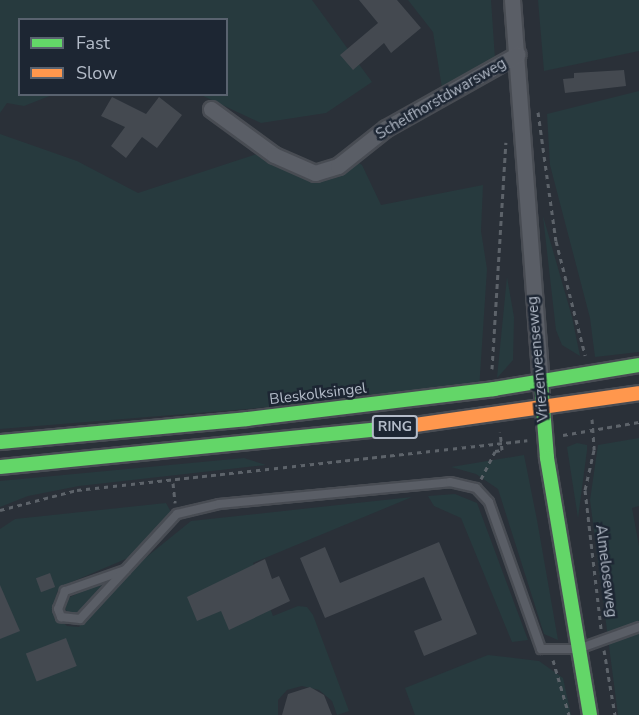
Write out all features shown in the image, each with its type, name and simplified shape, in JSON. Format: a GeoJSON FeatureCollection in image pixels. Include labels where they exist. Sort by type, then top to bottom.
{"type":"FeatureCollection","features":[{"type":"Feature","properties":{"kind":"main road","name":"Bleskolksingel"},"geometry":{"type":"LineString","coordinates":[[0,442],[247,419],[541,383],[639,365]]}},
{"type":"Feature","properties":{"kind":"main road","name":"Vriezenveenseweg"},"geometry":{"type":"LineString","coordinates":[[541,383],[578,649],[590,715]]}},
{"type":"Feature","properties":{"kind":"main road","name":"RING"},"geometry":{"type":"LineString","coordinates":[[0,467],[497,415],[639,393]]}},
{"type":"Feature","properties":{"kind":"street","name":"Vriezenveenseweg"},"geometry":{"type":"LineString","coordinates":[[512,0],[518,54],[541,383]]}},
{"type":"Feature","properties":{"kind":"street","name":"Schelfhorstdwarsweg"},"geometry":{"type":"LineString","coordinates":[[211,109],[273,155],[315,173],[338,166],[386,128],[518,54]]}},
{"type":"Feature","properties":{"kind":"lane"},"geometry":{"type":"LineString","coordinates":[[125,570],[65,591],[58,609],[62,617],[80,619],[177,514],[219,504],[450,482],[476,488],[489,502],[533,639],[541,650],[551,652],[578,649],[639,627]]}},
{"type":"Feature","properties":{"kind":"path"},"geometry":{"type":"LineString","coordinates":[[537,109],[556,241],[585,350]]}},
{"type":"Feature","properties":{"kind":"path"},"geometry":{"type":"LineString","coordinates":[[494,389],[506,136]]}},
{"type":"Feature","properties":{"kind":"path"},"geometry":{"type":"LineString","coordinates":[[476,488],[495,451],[502,450],[497,415]]}},
{"type":"Feature","properties":{"kind":"path","name":"Almeloseweg"},"geometry":{"type":"LineString","coordinates":[[615,715],[602,640],[585,490],[593,430],[639,422]]}},
{"type":"Feature","properties":{"kind":"path"},"geometry":{"type":"LineString","coordinates":[[0,510],[77,490],[173,482],[501,444]]}},
{"type":"Feature","properties":{"kind":"path"},"geometry":{"type":"LineString","coordinates":[[173,482],[177,514]]}},
{"type":"Feature","properties":{"kind":"path"},"geometry":{"type":"LineString","coordinates":[[551,652],[569,715]]}},
{"type":"Feature","properties":{"kind":"green space"},"geometry":{"type":"Polygon","coordinates":[[[0,0],[312,0],[372,82],[326,113],[261,123],[203,96],[228,96],[228,18],[18,18],[18,96],[49,96],[24,106],[7,103],[0,113],[0,0]]]}},
{"type":"Feature","properties":{"kind":"green space"},"geometry":{"type":"Polygon","coordinates":[[[408,0],[491,0],[495,59],[442,88],[433,32],[408,0]]]}},
{"type":"Feature","properties":{"kind":"green space"},"geometry":{"type":"Polygon","coordinates":[[[538,0],[639,0],[639,51],[544,71],[538,0]]]}},
{"type":"Feature","properties":{"kind":"green space"},"geometry":{"type":"Polygon","coordinates":[[[639,91],[639,352],[595,357],[590,318],[550,165],[547,114],[639,91]]]}},
{"type":"Feature","properties":{"kind":"green space"},"geometry":{"type":"Polygon","coordinates":[[[0,134],[77,161],[138,193],[263,152],[312,173],[346,154],[362,165],[381,205],[483,185],[481,231],[487,269],[479,390],[0,429],[0,134]]]}},
{"type":"Feature","properties":{"kind":"green space"},"geometry":{"type":"Polygon","coordinates":[[[543,216],[572,317],[580,356],[562,345],[556,330],[543,216]]]}},
{"type":"Feature","properties":{"kind":"green space"},"geometry":{"type":"Polygon","coordinates":[[[507,277],[514,317],[513,360],[497,378],[507,277]]]}},
{"type":"Feature","properties":{"kind":"green space"},"geometry":{"type":"Polygon","coordinates":[[[639,438],[639,506],[632,508],[639,546],[639,715],[618,715],[590,500],[598,445],[639,438]]]}},
{"type":"Feature","properties":{"kind":"green space"},"geometry":{"type":"Polygon","coordinates":[[[577,443],[587,445],[578,518],[567,447],[577,443]]]}},
{"type":"Feature","properties":{"kind":"green space"},"geometry":{"type":"Polygon","coordinates":[[[524,455],[558,640],[544,634],[498,489],[476,474],[451,467],[524,455]]]}},
{"type":"Feature","properties":{"kind":"green space"},"geometry":{"type":"Polygon","coordinates":[[[244,458],[266,465],[79,486],[28,496],[0,507],[0,481],[244,458]]]}},
{"type":"Feature","properties":{"kind":"green space"},"geometry":{"type":"Polygon","coordinates":[[[455,494],[477,503],[528,640],[512,642],[461,518],[434,506],[428,496],[455,494]]]}},
{"type":"Feature","properties":{"kind":"green space"},"geometry":{"type":"Polygon","coordinates":[[[412,497],[253,563],[273,616],[298,606],[307,607],[313,615],[349,711],[337,715],[332,701],[319,690],[302,686],[287,690],[278,700],[278,715],[0,715],[0,529],[15,519],[166,503],[171,512],[128,558],[67,584],[57,592],[54,611],[58,618],[67,626],[79,627],[144,559],[191,521],[412,497]]]}},
{"type":"Feature","properties":{"kind":"green space"},"geometry":{"type":"Polygon","coordinates":[[[107,579],[79,613],[70,615],[65,609],[68,598],[107,579]]]}},
{"type":"Feature","properties":{"kind":"green space"},"geometry":{"type":"Polygon","coordinates":[[[488,655],[539,661],[563,678],[571,715],[415,715],[405,688],[488,655]]]}},
{"type":"Feature","properties":{"kind":"building"},"geometry":{"type":"Polygon","coordinates":[[[359,0],[397,0],[421,28],[391,53],[384,43],[353,70],[340,55],[378,23],[359,0]]]}},
{"type":"Feature","properties":{"kind":"building"},"geometry":{"type":"Polygon","coordinates":[[[624,70],[626,86],[565,93],[563,79],[574,78],[574,73],[624,70]]]}},
{"type":"Feature","properties":{"kind":"building"},"geometry":{"type":"Polygon","coordinates":[[[112,97],[146,114],[159,97],[182,115],[157,148],[142,137],[126,158],[111,146],[125,127],[101,116],[112,97]]]}},
{"type":"Feature","properties":{"kind":"building"},"geometry":{"type":"Polygon","coordinates":[[[439,542],[477,634],[424,656],[414,631],[442,620],[424,577],[325,618],[300,558],[325,547],[340,583],[439,542]]]}},
{"type":"Feature","properties":{"kind":"building"},"geometry":{"type":"Polygon","coordinates":[[[265,559],[272,579],[279,576],[290,601],[229,630],[221,611],[197,621],[187,597],[265,559]]]}},
{"type":"Feature","properties":{"kind":"building"},"geometry":{"type":"Polygon","coordinates":[[[50,573],[55,587],[41,592],[36,578],[50,573]]]}},
{"type":"Feature","properties":{"kind":"building"},"geometry":{"type":"Polygon","coordinates":[[[0,585],[20,631],[0,639],[0,585]]]}},
{"type":"Feature","properties":{"kind":"building"},"geometry":{"type":"Polygon","coordinates":[[[66,638],[77,666],[37,681],[26,653],[66,638]]]}},
{"type":"Feature","properties":{"kind":"building"},"geometry":{"type":"Polygon","coordinates":[[[310,687],[324,695],[332,715],[282,715],[288,694],[310,687]]]}},
{"type":"Feature","properties":{"kind":"traffic: fast"},"geometry":{"type":"LineString","coordinates":[[0,442],[247,419],[494,389],[639,365]]}},
{"type":"Feature","properties":{"kind":"traffic: fast"},"geometry":{"type":"LineString","coordinates":[[541,383],[547,458],[590,715]]}},
{"type":"Feature","properties":{"kind":"traffic: fast"},"geometry":{"type":"LineString","coordinates":[[0,467],[401,427]]}},
{"type":"Feature","properties":{"kind":"traffic: slow"},"geometry":{"type":"LineString","coordinates":[[401,427],[639,393]]}}]}
